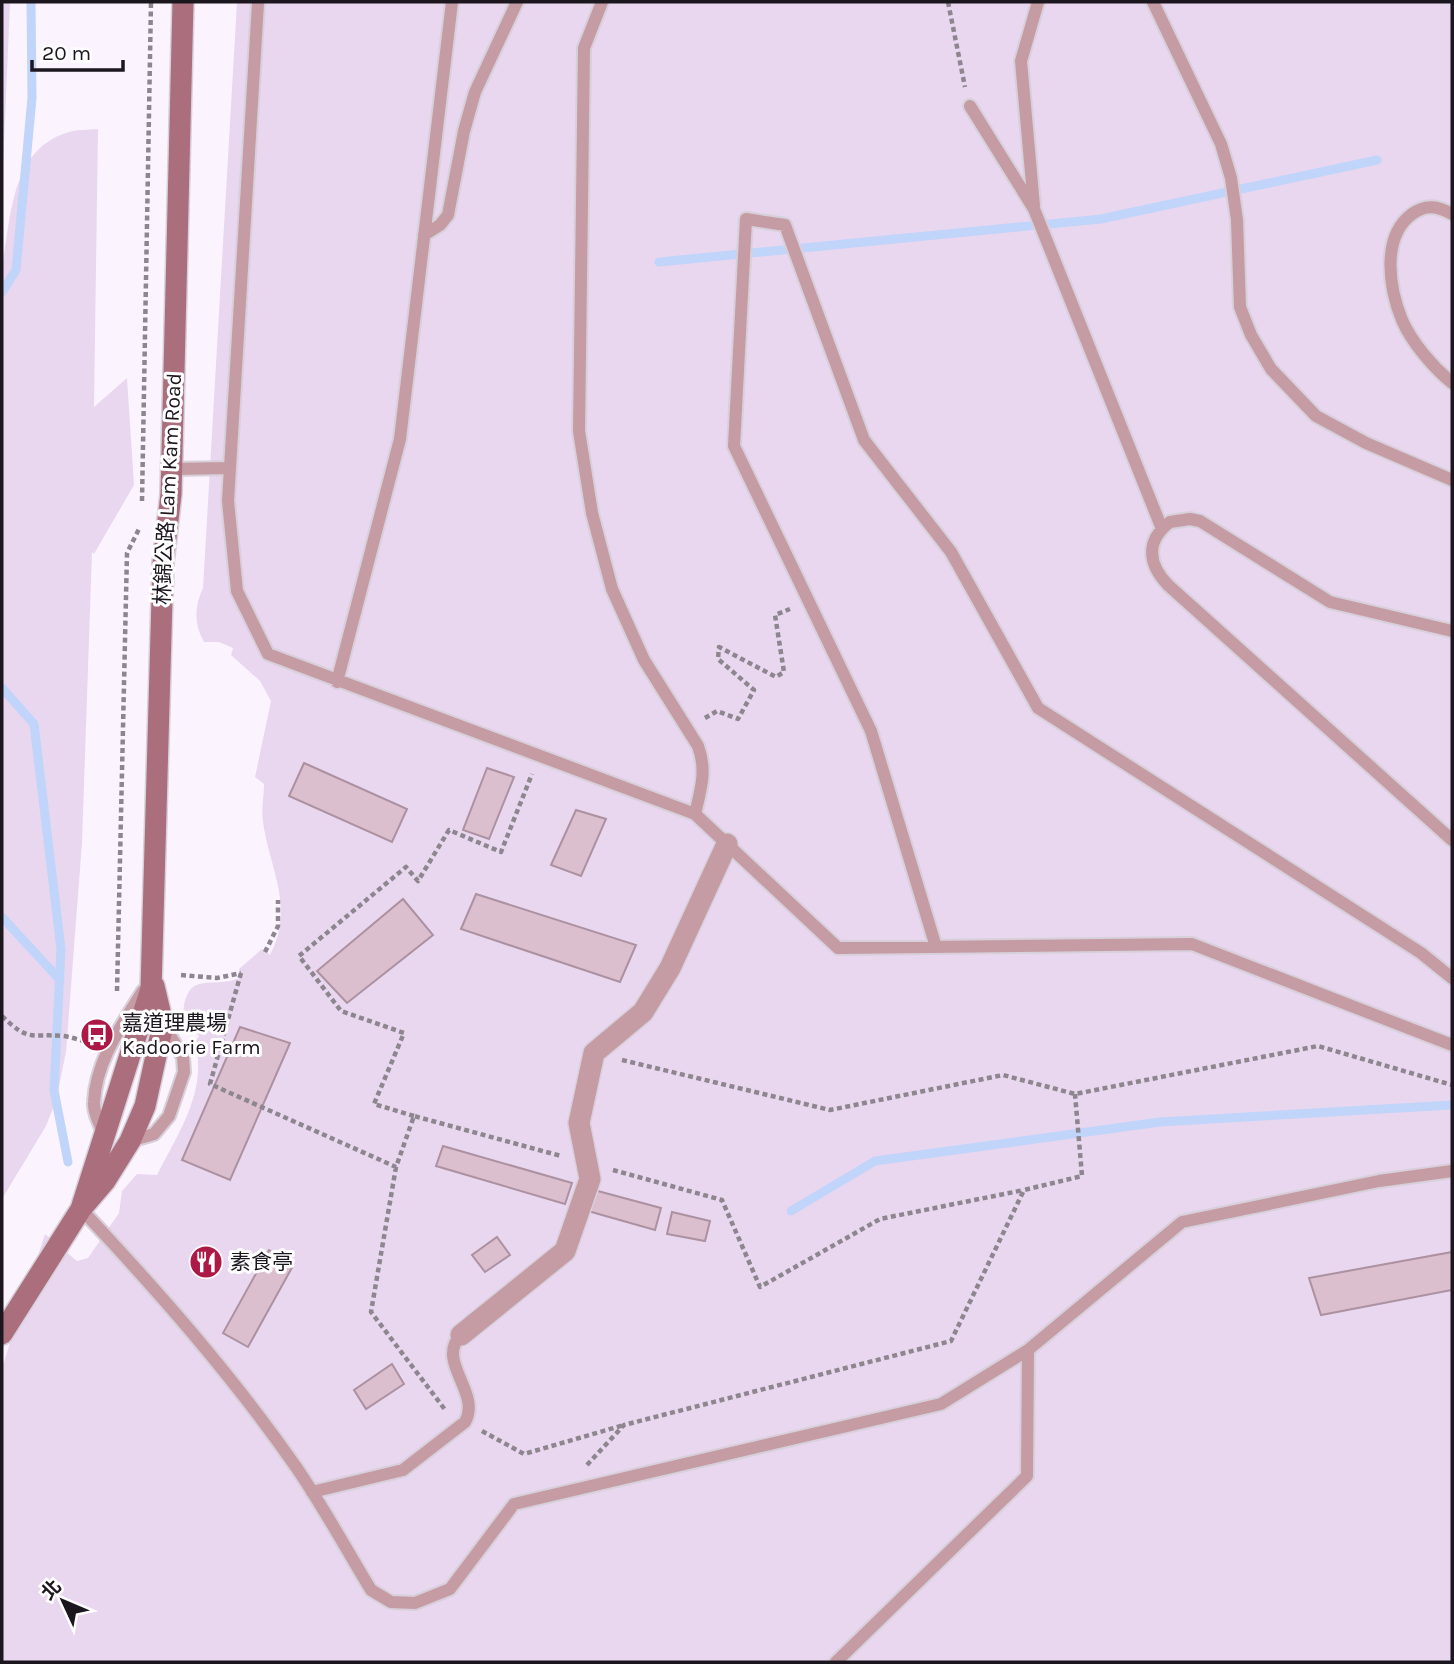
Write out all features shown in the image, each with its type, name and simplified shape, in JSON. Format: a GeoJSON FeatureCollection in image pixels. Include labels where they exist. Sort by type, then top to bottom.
{"type":"FeatureCollection","features":[{"type":"Feature","properties":{"kind":"main road","name":"林錦公路 Lam Kam Road"},"geometry":{"type":"LineString","coordinates":[[81,1209],[140,1030],[152,976],[163,563],[172,469],[183,2]]}},
{"type":"Feature","properties":{"kind":"main road","name":"林錦公路 Lam Kam Road"},"geometry":{"type":"LineString","coordinates":[[2,1334],[81,1209],[105,1181],[130,1141],[145,1106],[163,1024],[152,976]]}},
{"type":"Feature","properties":{"kind":"street"},"geometry":{"type":"LineString","coordinates":[[461,1335],[565,1251],[590,1180],[579,1123],[594,1053],[643,1012],[670,968],[727,844]]}},
{"type":"Feature","properties":{"kind":"lane"},"geometry":{"type":"LineString","coordinates":[[337,682],[400,439],[452,2]]}},
{"type":"Feature","properties":{"kind":"lane"},"geometry":{"type":"LineString","coordinates":[[424,235],[440,225],[448,215],[464,131],[475,92],[517,2]]}},
{"type":"Feature","properties":{"kind":"lane"},"geometry":{"type":"LineString","coordinates":[[602,2],[584,48],[579,431],[592,513],[612,589],[644,660],[698,746],[704,777],[695,814]]}},
{"type":"Feature","properties":{"kind":"lane"},"geometry":{"type":"LineString","coordinates":[[1034,209],[1021,61],[1038,2]]}},
{"type":"Feature","properties":{"kind":"lane"},"geometry":{"type":"LineString","coordinates":[[1153,2],[1221,144],[1231,178],[1237,220],[1240,307],[1251,335],[1272,369],[1316,416],[1366,443],[1452,480]]}},
{"type":"Feature","properties":{"kind":"lane"},"geometry":{"type":"LineString","coordinates":[[258,3],[228,468],[237,591],[268,654],[695,814],[838,948],[1192,944],[1452,1045]]}},
{"type":"Feature","properties":{"kind":"lane"},"geometry":{"type":"LineString","coordinates":[[970,106],[1034,209],[1162,528]]}},
{"type":"Feature","properties":{"kind":"lane"},"geometry":{"type":"LineString","coordinates":[[1452,214],[1432,206],[1420,209],[1401,224],[1391,254],[1391,274],[1402,320],[1419,348],[1452,383]]}},
{"type":"Feature","properties":{"kind":"lane"},"geometry":{"type":"LineString","coordinates":[[936,947],[872,731],[734,446],[746,219],[785,226],[864,440],[951,552],[1038,708],[1421,953],[1452,978]]}},
{"type":"Feature","properties":{"kind":"lane"},"geometry":{"type":"LineString","coordinates":[[172,469],[228,468]]}},
{"type":"Feature","properties":{"kind":"lane"},"geometry":{"type":"LineString","coordinates":[[1452,631],[1330,603],[1200,521],[1180,519],[1162,528],[1152,544],[1155,572],[1161,579],[1452,840]]}},
{"type":"Feature","properties":{"kind":"lane"},"geometry":{"type":"LineString","coordinates":[[130,1141],[154,1134],[169,1116],[184,1072],[183,1057],[163,1024]]}},
{"type":"Feature","properties":{"kind":"lane"},"geometry":{"type":"LineString","coordinates":[[81,1209],[166,1302],[242,1395],[312,1492],[371,1590],[391,1602],[415,1603],[450,1589],[514,1504],[941,1404],[1028,1350],[1182,1222],[1379,1181],[1452,1171]]}},
{"type":"Feature","properties":{"kind":"lane"},"geometry":{"type":"LineString","coordinates":[[312,1492],[403,1470],[462,1425],[470,1412],[469,1402],[452,1355],[452,1345],[461,1335]]}},
{"type":"Feature","properties":{"kind":"lane"},"geometry":{"type":"LineString","coordinates":[[836,1662],[1027,1476],[1028,1350]]}},
{"type":"Feature","properties":{"kind":"path"},"geometry":{"type":"LineString","coordinates":[[142,511],[151,2]]}},
{"type":"Feature","properties":{"kind":"path"},"geometry":{"type":"LineString","coordinates":[[948,2],[970,106]]}},
{"type":"Feature","properties":{"kind":"path"},"geometry":{"type":"LineString","coordinates":[[117,994],[127,553],[142,525]]}},
{"type":"Feature","properties":{"kind":"path"},"geometry":{"type":"LineString","coordinates":[[698,746],[714,736],[704,719],[718,711],[738,719],[754,690],[718,659],[719,647],[776,677],[784,672],[775,615],[809,601]]}},
{"type":"Feature","properties":{"kind":"path"},"geometry":{"type":"LineString","coordinates":[[540,757],[501,852],[449,830],[418,881],[405,867],[299,956],[341,1012],[404,1033],[374,1104],[722,1200],[760,1287],[880,1219],[1024,1190],[1082,1175],[1075,1094]]}},
{"type":"Feature","properties":{"kind":"path"},"geometry":{"type":"LineString","coordinates":[[265,952],[278,926],[278,900]]}},
{"type":"Feature","properties":{"kind":"path"},"geometry":{"type":"LineString","coordinates":[[181,975],[217,978],[241,973],[210,1084],[396,1167]]}},
{"type":"Feature","properties":{"kind":"path"},"geometry":{"type":"LineString","coordinates":[[2,1016],[14,1028],[36,1037],[63,1036],[93,1044]]}},
{"type":"Feature","properties":{"kind":"path"},"geometry":{"type":"LineString","coordinates":[[89,1056],[95,1033]]}},
{"type":"Feature","properties":{"kind":"path"},"geometry":{"type":"LineString","coordinates":[[594,1053],[830,1110],[1003,1075],[1075,1094],[1318,1046],[1452,1085]]}},
{"type":"Feature","properties":{"kind":"path"},"geometry":{"type":"LineString","coordinates":[[414,1116],[396,1167],[371,1312],[462,1425],[524,1454],[624,1425],[951,1341],[1024,1190]]}},
{"type":"Feature","properties":{"kind":"path"},"geometry":{"type":"LineString","coordinates":[[560,1493],[624,1425]]}},
{"type":"Feature","properties":{"kind":"shaded area"},"geometry":{"type":"Polygon","coordinates":[[[2,2],[10,2],[2,191],[2,2]]]}},
{"type":"Feature","properties":{"kind":"shaded area"},"geometry":{"type":"Polygon","coordinates":[[[237,2],[1452,2],[1452,1662],[2,1662],[2,1368],[45,1234],[77,1261],[88,1258],[119,1213],[122,1191],[137,1174],[157,1175],[189,1111],[198,1078],[195,1042],[199,1036],[183,1016],[189,991],[202,983],[231,981],[242,977],[239,969],[262,949],[270,955],[280,920],[281,904],[263,822],[264,784],[255,777],[271,701],[260,681],[231,655],[233,648],[219,642],[204,642],[196,616],[203,588],[237,2]]]}},
{"type":"Feature","properties":{"kind":"shaded area"},"geometry":{"type":"Polygon","coordinates":[[[98,129],[94,407],[127,378],[134,485],[94,554],[92,552],[82,843],[66,1052],[56,1101],[46,1126],[2,1199],[2,267],[16,189],[34,155],[48,142],[66,133],[98,129]]]}},
{"type":"Feature","properties":{"kind":"building"},"geometry":{"type":"Polygon","coordinates":[[[304,763],[407,809],[392,842],[289,796],[304,763]]]}},
{"type":"Feature","properties":{"kind":"building"},"geometry":{"type":"Polygon","coordinates":[[[487,768],[514,777],[489,839],[463,830],[487,768]]]}},
{"type":"Feature","properties":{"kind":"building"},"geometry":{"type":"Polygon","coordinates":[[[576,810],[606,819],[581,876],[551,865],[576,810]]]}},
{"type":"Feature","properties":{"kind":"building"},"geometry":{"type":"Polygon","coordinates":[[[476,894],[636,945],[620,982],[461,929],[476,894]]]}},
{"type":"Feature","properties":{"kind":"building"},"geometry":{"type":"Polygon","coordinates":[[[403,899],[433,935],[347,1003],[317,971],[403,899]]]}},
{"type":"Feature","properties":{"kind":"building"},"geometry":{"type":"Polygon","coordinates":[[[240,1027],[290,1043],[230,1180],[182,1160],[240,1027]]]}},
{"type":"Feature","properties":{"kind":"building"},"geometry":{"type":"Polygon","coordinates":[[[443,1146],[572,1183],[565,1204],[436,1166],[443,1146]]]}},
{"type":"Feature","properties":{"kind":"building"},"geometry":{"type":"Polygon","coordinates":[[[594,1190],[661,1208],[655,1230],[588,1211],[594,1190]]]}},
{"type":"Feature","properties":{"kind":"building"},"geometry":{"type":"Polygon","coordinates":[[[672,1212],[710,1221],[705,1241],[667,1234],[672,1212]]]}},
{"type":"Feature","properties":{"kind":"building"},"geometry":{"type":"Polygon","coordinates":[[[497,1237],[510,1255],[485,1272],[472,1255],[497,1237]]]}},
{"type":"Feature","properties":{"kind":"building"},"geometry":{"type":"Polygon","coordinates":[[[269,1250],[294,1264],[248,1347],[223,1333],[269,1250]]]}},
{"type":"Feature","properties":{"kind":"building"},"geometry":{"type":"Polygon","coordinates":[[[1452,1252],[1452,1290],[1321,1315],[1309,1278],[1452,1252]]]}},
{"type":"Feature","properties":{"kind":"building","name":"素食亭"},"geometry":{"type":"Polygon","coordinates":[[[207,1257],[216,1268],[205,1278],[197,1268],[207,1257]]]}},
{"type":"Feature","properties":{"kind":"building"},"geometry":{"type":"Polygon","coordinates":[[[392,1364],[404,1384],[366,1409],[354,1390],[392,1364]]]}},
{"type":"Feature","properties":{"kind":"waterway"},"geometry":{"type":"LineString","coordinates":[[2,292],[16,270],[32,98],[31,2]]}},
{"type":"Feature","properties":{"kind":"waterway"},"geometry":{"type":"LineString","coordinates":[[659,262],[1101,219],[1377,160]]}},
{"type":"Feature","properties":{"kind":"waterway"},"geometry":{"type":"LineString","coordinates":[[2,688],[34,724],[61,949],[54,1090],[68,1162]]}},
{"type":"Feature","properties":{"kind":"waterway"},"geometry":{"type":"LineString","coordinates":[[2,917],[60,980]]}},
{"type":"Feature","properties":{"kind":"waterway"},"geometry":{"type":"LineString","coordinates":[[791,1211],[875,1161],[1160,1122],[1452,1105]]}},
{"type":"Feature","properties":{"kind":"place","name":"嘉道理農場 Kadoorie Farm"},"geometry":{"type":"Point","coordinates":[97,1035]}},
{"type":"Feature","properties":{"kind":"place","name":"素食亭"},"geometry":{"type":"Point","coordinates":[206,1262]}}]}
